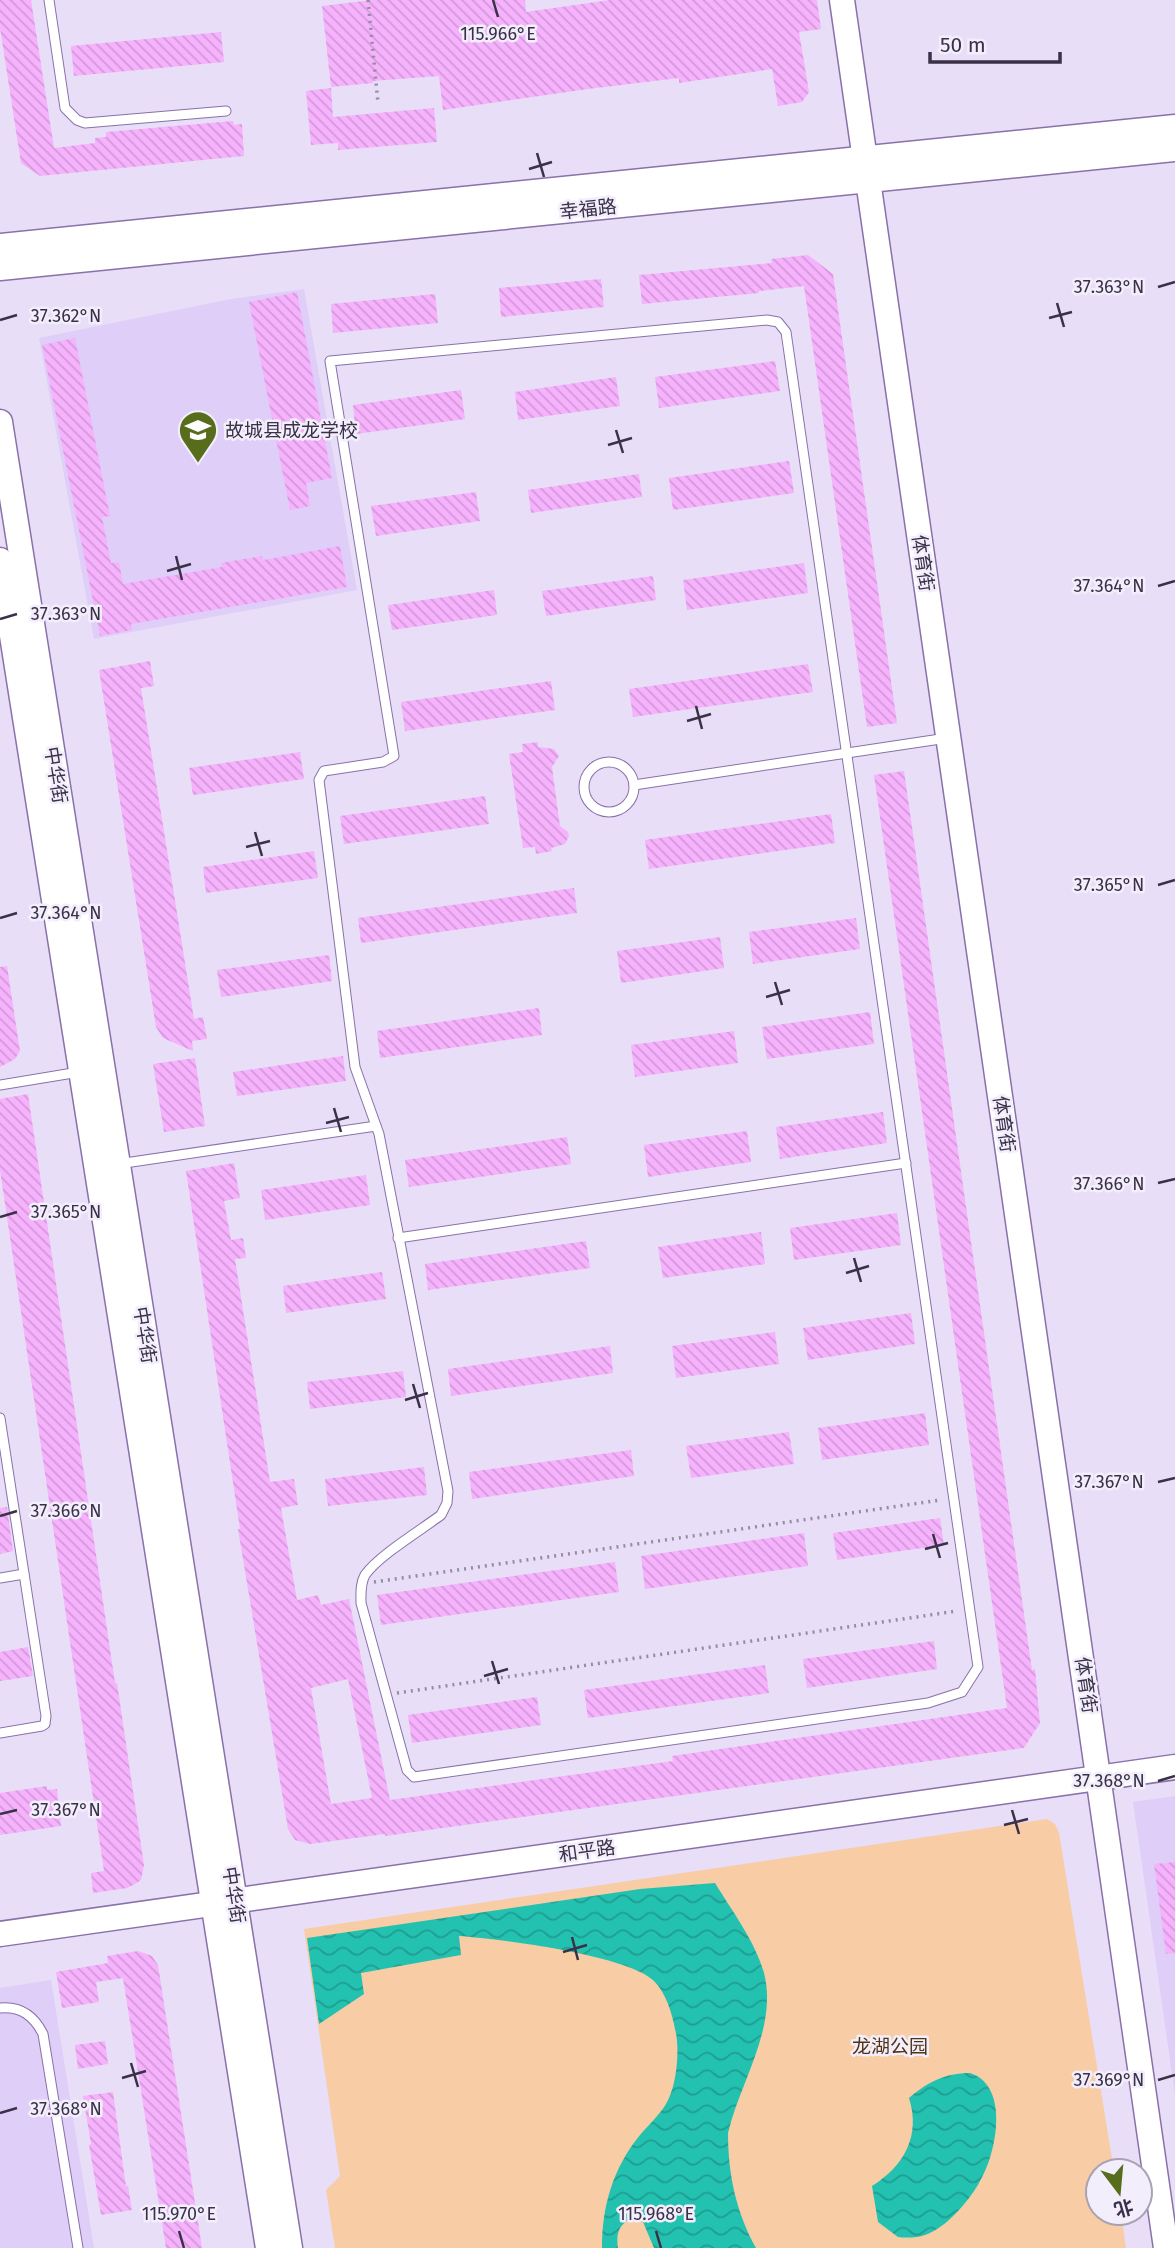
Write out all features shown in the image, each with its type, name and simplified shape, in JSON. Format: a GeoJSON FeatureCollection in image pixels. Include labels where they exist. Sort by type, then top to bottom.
{"type":"FeatureCollection","features":[{"type":"Feature","properties":{"kind":"street","name":"体育街"},"geometry":{"type":"LineString","coordinates":[[842,0],[1166,2248]]}},
{"type":"Feature","properties":{"kind":"street","name":"幸福路"},"geometry":{"type":"LineString","coordinates":[[0,268],[866,170],[1175,127]]}},
{"type":"Feature","properties":{"kind":"street","name":"幸福路"},"geometry":{"type":"LineString","coordinates":[[0,246],[866,170],[1175,149]]}},
{"type":"Feature","properties":{"kind":"street","name":"中华街"},"geometry":{"type":"LineString","coordinates":[[0,422],[118,1164],[224,1902],[268,2248]]}},
{"type":"Feature","properties":{"kind":"street","name":"中华街"},"geometry":{"type":"LineString","coordinates":[[0,560],[81,1072],[224,1902],[290,2248]]}},
{"type":"Feature","properties":{"kind":"street","name":"和平路"},"geometry":{"type":"LineString","coordinates":[[0,1934],[1175,1767]]}},
{"type":"Feature","properties":{"kind":"lane"},"geometry":{"type":"LineString","coordinates":[[49,0],[65,108],[76,120],[85,123],[226,111]]}},
{"type":"Feature","properties":{"kind":"lane"},"geometry":{"type":"LineString","coordinates":[[767,320],[778,322],[786,332],[847,753],[978,1667],[962,1692],[928,1703],[414,1777],[407,1770],[361,1603],[362,1584],[376,1564],[441,1515],[447,1503],[448,1491],[376,1126],[355,1067],[319,780],[324,771],[392,759],[394,748],[330,361],[767,320]]}},
{"type":"Feature","properties":{"kind":"lane"},"geometry":{"type":"LineString","coordinates":[[634,785],[949,738]]}},
{"type":"Feature","properties":{"kind":"lane"},"geometry":{"type":"LineString","coordinates":[[613,763],[626,769],[634,785],[629,803],[606,812],[591,805],[584,789],[589,773],[603,764],[613,763]]}},
{"type":"Feature","properties":{"kind":"lane"},"geometry":{"type":"LineString","coordinates":[[0,1085],[81,1072]]}},
{"type":"Feature","properties":{"kind":"lane"},"geometry":{"type":"LineString","coordinates":[[118,1164],[376,1126]]}},
{"type":"Feature","properties":{"kind":"lane"},"geometry":{"type":"LineString","coordinates":[[398,1238],[906,1163]]}},
{"type":"Feature","properties":{"kind":"lane"},"geometry":{"type":"LineString","coordinates":[[0,1418],[46,1716],[45,1724],[41,1726],[0,1733]]}},
{"type":"Feature","properties":{"kind":"lane"},"geometry":{"type":"LineString","coordinates":[[0,1578],[24,1574]]}},
{"type":"Feature","properties":{"kind":"lane"},"geometry":{"type":"LineString","coordinates":[[0,2008],[16,2008],[29,2015],[43,2035],[78,2248]]}},
{"type":"Feature","properties":{"kind":"path"},"geometry":{"type":"LineString","coordinates":[[368,0],[378,103]]}},
{"type":"Feature","properties":{"kind":"path"},"geometry":{"type":"LineString","coordinates":[[362,1584],[954,1498]]}},
{"type":"Feature","properties":{"kind":"path"},"geometry":{"type":"LineString","coordinates":[[386,1694],[970,1609]]}},
{"type":"Feature","properties":{"kind":"shaded area","name":"故城县成龙学校"},"geometry":{"type":"Polygon","coordinates":[[[304,289],[357,590],[94,639],[39,338],[231,299],[304,289]]]}},
{"type":"Feature","properties":{"kind":"shaded area"},"geometry":{"type":"Polygon","coordinates":[[[1175,1796],[1175,2095],[1133,1802],[1175,1796]]]}},
{"type":"Feature","properties":{"kind":"shaded area"},"geometry":{"type":"Polygon","coordinates":[[[51,1980],[94,2248],[0,2248],[0,1988],[51,1980]]]}},
{"type":"Feature","properties":{"kind":"green space","name":"龙湖公园"},"geometry":{"type":"Polygon","coordinates":[[[1047,1819],[1055,1824],[1059,1833],[1112,2157],[1084,2157],[1084,2227],[1123,2227],[1126,2248],[335,2248],[326,2190],[340,2176],[304,1929],[1047,1819]]]}},
{"type":"Feature","properties":{"kind":"water"},"geometry":{"type":"Polygon","coordinates":[[[715,1883],[755,1949],[764,1973],[767,1993],[762,2034],[728,2133],[734,2192],[743,2221],[756,2248],[654,2248],[643,2222],[631,2218],[619,2231],[618,2248],[602,2248],[604,2217],[616,2174],[640,2135],[667,2103],[676,2073],[677,2036],[670,2010],[658,1986],[640,1972],[618,1963],[562,1950],[459,1936],[461,1955],[361,1973],[364,1994],[319,2024],[307,1938],[640,1889],[715,1883]]]}},
{"type":"Feature","properties":{"kind":"water"},"geometry":{"type":"Polygon","coordinates":[[[970,2073],[983,2080],[991,2092],[995,2106],[994,2140],[985,2171],[969,2198],[941,2227],[922,2236],[898,2237],[878,2222],[872,2186],[893,2169],[907,2149],[913,2125],[909,2098],[937,2080],[970,2073]]]}},
{"type":"Feature","properties":{"kind":"building"},"geometry":{"type":"Polygon","coordinates":[[[0,0],[31,0],[54,148],[95,143],[95,138],[106,137],[106,132],[233,121],[234,125],[242,124],[244,156],[40,176],[21,163],[0,28],[0,0]]]}},
{"type":"Feature","properties":{"kind":"building"},"geometry":{"type":"Polygon","coordinates":[[[372,0],[525,0],[526,12],[610,0],[817,0],[821,29],[799,32],[809,92],[802,102],[778,106],[772,69],[679,83],[679,78],[588,89],[443,110],[439,76],[331,87],[322,6],[372,0]]]}},
{"type":"Feature","properties":{"kind":"building"},"geometry":{"type":"Polygon","coordinates":[[[221,32],[224,62],[74,76],[71,46],[221,32]]]}},
{"type":"Feature","properties":{"kind":"building"},"geometry":{"type":"Polygon","coordinates":[[[331,88],[333,117],[434,108],[437,142],[338,150],[338,143],[311,145],[306,91],[331,88]]]}},
{"type":"Feature","properties":{"kind":"building"},"geometry":{"type":"Polygon","coordinates":[[[808,255],[833,274],[897,723],[867,727],[804,286],[642,304],[639,275],[772,263],[771,259],[808,255]]]}},
{"type":"Feature","properties":{"kind":"building"},"geometry":{"type":"Polygon","coordinates":[[[601,279],[604,307],[501,317],[499,288],[601,279]]]}},
{"type":"Feature","properties":{"kind":"building"},"geometry":{"type":"Polygon","coordinates":[[[297,292],[332,478],[306,483],[310,506],[290,510],[249,302],[297,292]]]}},
{"type":"Feature","properties":{"kind":"building"},"geometry":{"type":"Polygon","coordinates":[[[435,294],[438,323],[333,333],[331,304],[435,294]]]}},
{"type":"Feature","properties":{"kind":"building"},"geometry":{"type":"Polygon","coordinates":[[[75,338],[110,516],[102,517],[111,563],[119,562],[123,584],[222,567],[221,563],[262,556],[263,560],[340,546],[347,587],[131,624],[132,630],[100,636],[42,345],[75,338]]]}},
{"type":"Feature","properties":{"kind":"building"},"geometry":{"type":"Polygon","coordinates":[[[775,361],[780,391],[659,408],[655,377],[775,361]]]}},
{"type":"Feature","properties":{"kind":"building"},"geometry":{"type":"Polygon","coordinates":[[[616,377],[620,406],[518,420],[515,392],[616,377]]]}},
{"type":"Feature","properties":{"kind":"building"},"geometry":{"type":"Polygon","coordinates":[[[461,390],[465,419],[356,434],[353,405],[461,390]]]}},
{"type":"Feature","properties":{"kind":"building"},"geometry":{"type":"Polygon","coordinates":[[[789,461],[794,493],[673,510],[669,478],[789,461]]]}},
{"type":"Feature","properties":{"kind":"building"},"geometry":{"type":"Polygon","coordinates":[[[639,474],[642,497],[531,513],[528,490],[639,474]]]}},
{"type":"Feature","properties":{"kind":"building"},"geometry":{"type":"Polygon","coordinates":[[[476,492],[480,521],[376,536],[371,506],[476,492]]]}},
{"type":"Feature","properties":{"kind":"building"},"geometry":{"type":"Polygon","coordinates":[[[804,563],[808,593],[687,610],[683,580],[804,563]]]}},
{"type":"Feature","properties":{"kind":"building"},"geometry":{"type":"Polygon","coordinates":[[[653,576],[656,600],[546,616],[542,591],[653,576]]]}},
{"type":"Feature","properties":{"kind":"building"},"geometry":{"type":"Polygon","coordinates":[[[494,590],[497,615],[392,630],[388,605],[494,590]]]}},
{"type":"Feature","properties":{"kind":"building"},"geometry":{"type":"Polygon","coordinates":[[[150,661],[154,686],[141,688],[194,1019],[203,1017],[207,1039],[192,1041],[193,1051],[163,1038],[156,1027],[99,670],[150,661]]]}},
{"type":"Feature","properties":{"kind":"building"},"geometry":{"type":"Polygon","coordinates":[[[808,664],[813,692],[633,717],[629,689],[808,664]]]}},
{"type":"Feature","properties":{"kind":"building"},"geometry":{"type":"Polygon","coordinates":[[[551,681],[555,710],[405,731],[401,702],[551,681]]]}},
{"type":"Feature","properties":{"kind":"building"},"geometry":{"type":"Polygon","coordinates":[[[538,742],[538,747],[554,749],[559,756],[552,767],[560,826],[569,836],[565,844],[551,848],[552,851],[536,854],[535,847],[523,848],[509,754],[523,752],[522,744],[538,742]]]}},
{"type":"Feature","properties":{"kind":"building"},"geometry":{"type":"Polygon","coordinates":[[[300,752],[304,779],[193,795],[189,768],[300,752]]]}},
{"type":"Feature","properties":{"kind":"building"},"geometry":{"type":"Polygon","coordinates":[[[904,771],[1032,1670],[1035,1669],[1040,1723],[1024,1748],[385,1836],[310,1844],[295,1840],[288,1829],[238,1529],[186,1171],[234,1163],[240,1198],[224,1201],[231,1240],[243,1238],[246,1258],[235,1259],[270,1482],[294,1479],[298,1505],[281,1508],[297,1600],[318,1595],[321,1605],[349,1599],[390,1800],[673,1761],[672,1756],[1007,1708],[874,775],[904,771]],[[348,1679],[311,1688],[331,1804],[372,1798],[348,1679]]]}},
{"type":"Feature","properties":{"kind":"building"},"geometry":{"type":"Polygon","coordinates":[[[485,796],[489,824],[344,844],[340,816],[485,796]]]}},
{"type":"Feature","properties":{"kind":"building"},"geometry":{"type":"Polygon","coordinates":[[[831,814],[835,843],[649,869],[645,840],[831,814]]]}},
{"type":"Feature","properties":{"kind":"building"},"geometry":{"type":"Polygon","coordinates":[[[314,851],[318,878],[206,893],[203,867],[314,851]]]}},
{"type":"Feature","properties":{"kind":"building"},"geometry":{"type":"Polygon","coordinates":[[[574,888],[577,913],[361,943],[358,918],[574,888]]]}},
{"type":"Feature","properties":{"kind":"building"},"geometry":{"type":"Polygon","coordinates":[[[856,918],[860,949],[753,964],[749,932],[856,918]]]}},
{"type":"Feature","properties":{"kind":"building"},"geometry":{"type":"Polygon","coordinates":[[[720,937],[724,968],[621,983],[617,951],[720,937]]]}},
{"type":"Feature","properties":{"kind":"building"},"geometry":{"type":"Polygon","coordinates":[[[329,955],[332,981],[221,997],[217,970],[329,955]]]}},
{"type":"Feature","properties":{"kind":"building"},"geometry":{"type":"Polygon","coordinates":[[[7,966],[20,1051],[15,1059],[0,1067],[0,967],[7,966]]]}},
{"type":"Feature","properties":{"kind":"building"},"geometry":{"type":"Polygon","coordinates":[[[539,1008],[542,1035],[380,1058],[377,1031],[539,1008]]]}},
{"type":"Feature","properties":{"kind":"building"},"geometry":{"type":"Polygon","coordinates":[[[870,1012],[874,1044],[767,1059],[762,1027],[870,1012]]]}},
{"type":"Feature","properties":{"kind":"building"},"geometry":{"type":"Polygon","coordinates":[[[734,1031],[738,1063],[635,1077],[631,1045],[734,1031]]]}},
{"type":"Feature","properties":{"kind":"building"},"geometry":{"type":"Polygon","coordinates":[[[343,1056],[346,1081],[237,1096],[233,1072],[343,1056]]]}},
{"type":"Feature","properties":{"kind":"building"},"geometry":{"type":"Polygon","coordinates":[[[195,1058],[205,1126],[164,1132],[153,1064],[195,1058]]]}},
{"type":"Feature","properties":{"kind":"building"},"geometry":{"type":"Polygon","coordinates":[[[28,1094],[144,1865],[141,1880],[135,1884],[127,1888],[93,1893],[91,1873],[104,1871],[0,1170],[0,1099],[28,1094]]]}},
{"type":"Feature","properties":{"kind":"building"},"geometry":{"type":"Polygon","coordinates":[[[883,1112],[887,1143],[780,1159],[776,1127],[883,1112]]]}},
{"type":"Feature","properties":{"kind":"building"},"geometry":{"type":"Polygon","coordinates":[[[747,1131],[751,1162],[648,1177],[644,1145],[747,1131]]]}},
{"type":"Feature","properties":{"kind":"building"},"geometry":{"type":"Polygon","coordinates":[[[567,1137],[571,1164],[409,1187],[405,1160],[567,1137]]]}},
{"type":"Feature","properties":{"kind":"building"},"geometry":{"type":"Polygon","coordinates":[[[366,1175],[370,1205],[265,1220],[261,1190],[366,1175]]]}},
{"type":"Feature","properties":{"kind":"building"},"geometry":{"type":"Polygon","coordinates":[[[897,1213],[901,1245],[794,1260],[790,1228],[897,1213]]]}},
{"type":"Feature","properties":{"kind":"building"},"geometry":{"type":"Polygon","coordinates":[[[761,1232],[765,1264],[663,1278],[658,1247],[761,1232]]]}},
{"type":"Feature","properties":{"kind":"building"},"geometry":{"type":"Polygon","coordinates":[[[586,1241],[590,1268],[428,1290],[425,1264],[586,1241]]]}},
{"type":"Feature","properties":{"kind":"building"},"geometry":{"type":"Polygon","coordinates":[[[382,1272],[386,1299],[286,1313],[283,1286],[382,1272]]]}},
{"type":"Feature","properties":{"kind":"building"},"geometry":{"type":"Polygon","coordinates":[[[911,1313],[915,1344],[808,1360],[803,1328],[911,1313]]]}},
{"type":"Feature","properties":{"kind":"building"},"geometry":{"type":"Polygon","coordinates":[[[775,1332],[779,1364],[676,1378],[672,1346],[775,1332]]]}},
{"type":"Feature","properties":{"kind":"building"},"geometry":{"type":"Polygon","coordinates":[[[610,1346],[613,1373],[451,1396],[448,1369],[610,1346]]]}},
{"type":"Feature","properties":{"kind":"building"},"geometry":{"type":"Polygon","coordinates":[[[403,1371],[406,1397],[310,1409],[307,1382],[403,1371]]]}},
{"type":"Feature","properties":{"kind":"building"},"geometry":{"type":"Polygon","coordinates":[[[925,1413],[929,1445],[822,1460],[818,1428],[925,1413]]]}},
{"type":"Feature","properties":{"kind":"building"},"geometry":{"type":"Polygon","coordinates":[[[789,1432],[794,1464],[691,1478],[686,1446],[789,1432]]]}},
{"type":"Feature","properties":{"kind":"building"},"geometry":{"type":"Polygon","coordinates":[[[631,1450],[634,1476],[472,1499],[469,1472],[631,1450]]]}},
{"type":"Feature","properties":{"kind":"building"},"geometry":{"type":"Polygon","coordinates":[[[424,1467],[427,1495],[328,1506],[325,1479],[424,1467]]]}},
{"type":"Feature","properties":{"kind":"building"},"geometry":{"type":"Polygon","coordinates":[[[7,1507],[13,1551],[0,1554],[0,1508],[7,1507]]]}},
{"type":"Feature","properties":{"kind":"building"},"geometry":{"type":"Polygon","coordinates":[[[940,1518],[944,1545],[837,1560],[833,1533],[940,1518]]]}},
{"type":"Feature","properties":{"kind":"building"},"geometry":{"type":"Polygon","coordinates":[[[804,1533],[808,1566],[645,1589],[641,1556],[804,1533]]]}},
{"type":"Feature","properties":{"kind":"building"},"geometry":{"type":"Polygon","coordinates":[[[615,1562],[619,1592],[381,1625],[377,1595],[615,1562]]]}},
{"type":"Feature","properties":{"kind":"building"},"geometry":{"type":"Polygon","coordinates":[[[934,1641],[937,1669],[807,1688],[803,1659],[934,1641]]]}},
{"type":"Feature","properties":{"kind":"building"},"geometry":{"type":"Polygon","coordinates":[[[28,1647],[33,1676],[0,1681],[0,1652],[28,1647]]]}},
{"type":"Feature","properties":{"kind":"building"},"geometry":{"type":"Polygon","coordinates":[[[765,1665],[769,1693],[588,1718],[584,1690],[765,1665]]]}},
{"type":"Feature","properties":{"kind":"building"},"geometry":{"type":"Polygon","coordinates":[[[537,1697],[541,1725],[412,1743],[408,1715],[537,1697]]]}},
{"type":"Feature","properties":{"kind":"building"},"geometry":{"type":"Polygon","coordinates":[[[47,1786],[47,1790],[57,1789],[61,1826],[0,1835],[0,1793],[47,1786]]]}},
{"type":"Feature","properties":{"kind":"building"},"geometry":{"type":"Polygon","coordinates":[[[1175,1862],[1175,1953],[1166,1954],[1154,1864],[1175,1862]]]}},
{"type":"Feature","properties":{"kind":"building"},"geometry":{"type":"Polygon","coordinates":[[[138,1951],[152,1956],[158,1965],[202,2248],[166,2248],[123,1978],[96,1982],[99,2002],[62,2008],[56,1972],[108,1963],[107,1956],[138,1951]]]}},
{"type":"Feature","properties":{"kind":"building"},"geometry":{"type":"Polygon","coordinates":[[[105,2041],[108,2064],[78,2069],[75,2045],[105,2041]]]}},
{"type":"Feature","properties":{"kind":"building"},"geometry":{"type":"Polygon","coordinates":[[[113,2092],[126,2187],[128,2186],[132,2210],[101,2215],[83,2096],[113,2092]]]}},
{"type":"Feature","properties":{"kind":"place","name":"故城县成龙学校"},"geometry":{"type":"Point","coordinates":[198,464]}}]}
